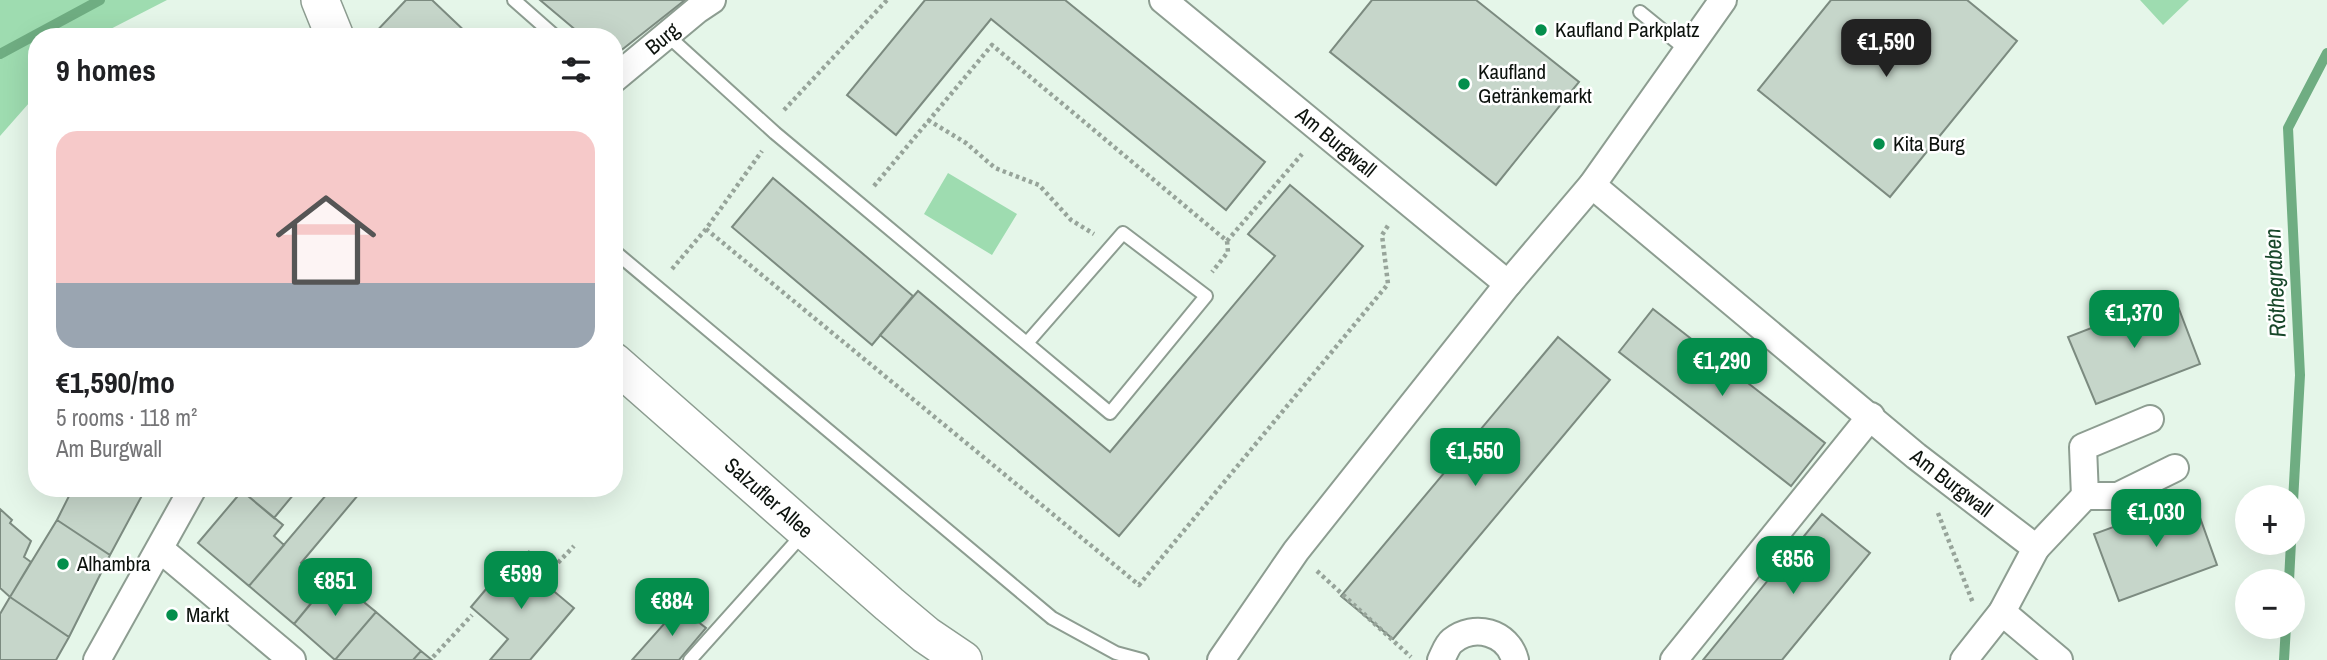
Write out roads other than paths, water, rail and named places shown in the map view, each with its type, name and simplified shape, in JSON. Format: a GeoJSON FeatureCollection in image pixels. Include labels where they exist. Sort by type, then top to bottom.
{"type":"FeatureCollection","features":[{"type":"Feature","properties":{"kind":"main road"},"geometry":{"type":"LineString","coordinates":[[320,0],[331,28]]}},
{"type":"Feature","properties":{"kind":"main road","name":"Salzufler Allee"},"geometry":{"type":"LineString","coordinates":[[623,370],[935,647],[962,660]]}},
{"type":"Feature","properties":{"kind":"street","name":"Burg"},"geometry":{"type":"LineString","coordinates":[[623,72],[712,0]]}},
{"type":"Feature","properties":{"kind":"street","name":"Am Burgwall"},"geometry":{"type":"LineString","coordinates":[[1163,0],[1508,284]]}},
{"type":"Feature","properties":{"kind":"street"},"geometry":{"type":"LineString","coordinates":[[1221,660],[1296,551],[1508,284],[1592,185],[1723,0]]}},
{"type":"Feature","properties":{"kind":"street","name":"Am Burgwall"},"geometry":{"type":"LineString","coordinates":[[1592,185],[1916,456],[2036,548]]}},
{"type":"Feature","properties":{"kind":"street"},"geometry":{"type":"LineString","coordinates":[[1674,660],[1871,416]]}},
{"type":"Feature","properties":{"kind":"street"},"geometry":{"type":"LineString","coordinates":[[1964,660],[2002,612],[2036,548],[2085,496],[2083,447],[2150,419]]}},
{"type":"Feature","properties":{"kind":"street"},"geometry":{"type":"LineString","coordinates":[[2085,496],[2118,496],[2175,468]]}},
{"type":"Feature","properties":{"kind":"street"},"geometry":{"type":"LineString","coordinates":[[97,660],[188,497]]}},
{"type":"Feature","properties":{"kind":"street"},"geometry":{"type":"LineString","coordinates":[[160,549],[282,657]]}},
{"type":"Feature","properties":{"kind":"street"},"geometry":{"type":"LineString","coordinates":[[2002,612],[2059,660]]}},
{"type":"Feature","properties":{"kind":"street"},"geometry":{"type":"LineString","coordinates":[[1205,660],[1240,630]]}},
{"type":"Feature","properties":{"kind":"street"},"geometry":{"type":"LineString","coordinates":[[1441,660],[1451,641],[1474,630],[1496,634],[1513,651],[1515,660]]}},
{"type":"Feature","properties":{"kind":"lane"},"geometry":{"type":"LineString","coordinates":[[514,0],[546,28]]}},
{"type":"Feature","properties":{"kind":"lane"},"geometry":{"type":"LineString","coordinates":[[1640,12],[1688,51]]}},
{"type":"Feature","properties":{"kind":"lane"},"geometry":{"type":"LineString","coordinates":[[668,36],[772,130],[860,203],[1027,344],[1110,413],[1206,296],[1123,233],[1027,344]]}},
{"type":"Feature","properties":{"kind":"lane"},"geometry":{"type":"LineString","coordinates":[[623,258],[1052,618],[1116,653],[1142,660]]}},
{"type":"Feature","properties":{"kind":"lane"},"geometry":{"type":"LineString","coordinates":[[690,660],[805,531]]}},
{"type":"Feature","properties":{"kind":"waterway"},"geometry":{"type":"LineString","coordinates":[[48,28],[100,0]]}},
{"type":"Feature","properties":{"kind":"waterway"},"geometry":{"type":"LineString","coordinates":[[0,54],[28,39]]}},
{"type":"Feature","properties":{"kind":"waterway","name":"Röthegraben"},"geometry":{"type":"LineString","coordinates":[[2294,485],[2300,375],[2288,128],[2327,53]]}},
{"type":"Feature","properties":{"kind":"waterway","name":"Röthegraben"},"geometry":{"type":"LineString","coordinates":[[2290,555],[2290,569]]}},
{"type":"Feature","properties":{"kind":"waterway","name":"Röthegraben"},"geometry":{"type":"LineString","coordinates":[[2284,660],[2285,639]]}},
{"type":"Feature","properties":{"kind":"place","name":"Kaufland Parkplatz"},"geometry":{"type":"Point","coordinates":[1541,30]}},
{"type":"Feature","properties":{"kind":"place","name":"Kaufland Getränkemarkt"},"geometry":{"type":"Point","coordinates":[1464,84]}},
{"type":"Feature","properties":{"kind":"place","name":"Kita Burg"},"geometry":{"type":"Point","coordinates":[1879,144]}},
{"type":"Feature","properties":{"kind":"place","name":"Alhambra"},"geometry":{"type":"Point","coordinates":[63,564]}},
{"type":"Feature","properties":{"kind":"place","name":"Markt"},"geometry":{"type":"Point","coordinates":[172,615]}}]}
